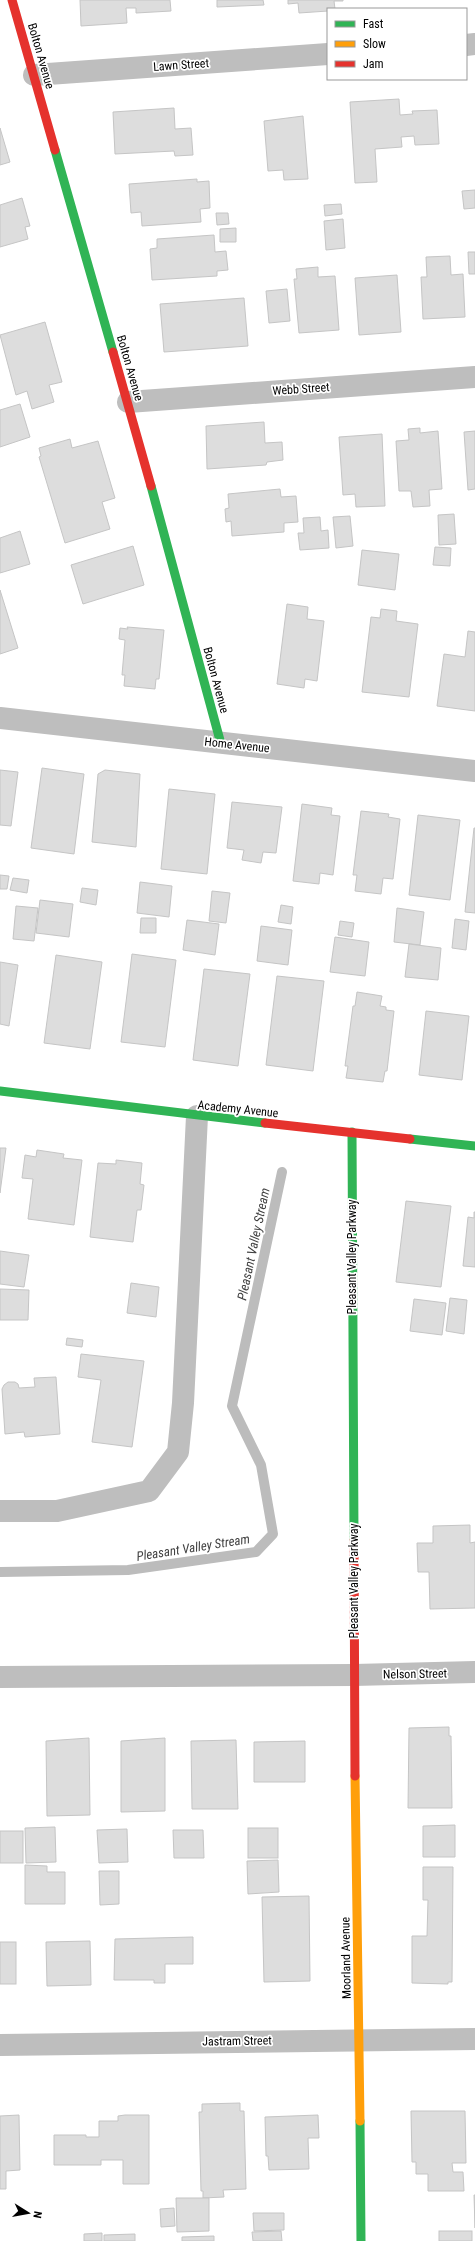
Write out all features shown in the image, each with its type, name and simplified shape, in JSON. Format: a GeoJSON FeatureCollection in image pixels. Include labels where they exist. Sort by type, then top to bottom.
{"type":"FeatureCollection","features":[{"type":"Feature","properties":{"kind":"street","name":"Bolton Avenue"},"geometry":{"type":"LineString","coordinates":[[12,0],[128,402],[221,744]]}},
{"type":"Feature","properties":{"kind":"street","name":"Lawn Street"},"geometry":{"type":"LineString","coordinates":[[34,75],[327,54]]}},
{"type":"Feature","properties":{"kind":"street","name":"Webb Street"},"geometry":{"type":"LineString","coordinates":[[128,402],[475,377]]}},
{"type":"Feature","properties":{"kind":"street","name":"Home Avenue"},"geometry":{"type":"LineString","coordinates":[[0,718],[475,772]]}},
{"type":"Feature","properties":{"kind":"street","name":"Academy Avenue"},"geometry":{"type":"LineString","coordinates":[[0,1090],[197,1116],[475,1146]]}},
{"type":"Feature","properties":{"kind":"street"},"geometry":{"type":"LineString","coordinates":[[0,1511],[57,1511],[149,1491],[178,1452],[183,1403],[197,1116]]}},
{"type":"Feature","properties":{"kind":"street","name":"Pleasant Valley Parkway"},"geometry":{"type":"LineString","coordinates":[[352,1132],[354,1675]]}},
{"type":"Feature","properties":{"kind":"street","name":"Nelson Street"},"geometry":{"type":"LineString","coordinates":[[354,1675],[475,1672]]}},
{"type":"Feature","properties":{"kind":"street"},"geometry":{"type":"LineString","coordinates":[[0,1677],[354,1675]]}},
{"type":"Feature","properties":{"kind":"street","name":"Moorland Avenue"},"geometry":{"type":"LineString","coordinates":[[354,1675],[361,2241]]}},
{"type":"Feature","properties":{"kind":"street","name":"Jastram Street"},"geometry":{"type":"LineString","coordinates":[[0,2045],[358,2039],[475,2039]]}},
{"type":"Feature","properties":{"kind":"building"},"geometry":{"type":"Polygon","coordinates":[[[80,0],[170,0],[171,11],[136,13],[136,8],[126,8],[127,23],[81,26],[80,0]]]}},
{"type":"Feature","properties":{"kind":"building"},"geometry":{"type":"Polygon","coordinates":[[[217,0],[263,0],[264,5],[217,7],[217,0]]]}},
{"type":"Feature","properties":{"kind":"building"},"geometry":{"type":"Polygon","coordinates":[[[288,0],[343,0],[334,1],[335,8],[327,8],[327,11],[299,13],[298,3],[288,4],[288,0]]]}},
{"type":"Feature","properties":{"kind":"building"},"geometry":{"type":"Polygon","coordinates":[[[399,99],[400,115],[413,114],[412,111],[437,110],[439,144],[415,145],[414,136],[401,137],[402,147],[375,149],[377,182],[355,183],[350,102],[399,99]]]}},
{"type":"Feature","properties":{"kind":"building"},"geometry":{"type":"Polygon","coordinates":[[[174,108],[175,129],[191,128],[193,155],[175,156],[174,151],[115,154],[113,112],[174,108]]]}},
{"type":"Feature","properties":{"kind":"building"},"geometry":{"type":"Polygon","coordinates":[[[303,116],[308,179],[284,180],[283,170],[268,171],[264,121],[303,116]]]}},
{"type":"Feature","properties":{"kind":"building"},"geometry":{"type":"Polygon","coordinates":[[[0,128],[10,162],[0,165],[0,128]]]}},
{"type":"Feature","properties":{"kind":"building"},"geometry":{"type":"Polygon","coordinates":[[[197,179],[197,182],[209,181],[210,208],[200,209],[201,222],[142,226],[141,212],[131,213],[129,184],[197,179]]]}},
{"type":"Feature","properties":{"kind":"building"},"geometry":{"type":"Polygon","coordinates":[[[475,190],[475,208],[464,209],[462,191],[475,190]]]}},
{"type":"Feature","properties":{"kind":"building"},"geometry":{"type":"Polygon","coordinates":[[[22,198],[30,226],[25,227],[28,239],[0,247],[0,205],[22,198]]]}},
{"type":"Feature","properties":{"kind":"building"},"geometry":{"type":"Polygon","coordinates":[[[341,204],[342,214],[325,216],[324,205],[341,204]]]}},
{"type":"Feature","properties":{"kind":"building"},"geometry":{"type":"Polygon","coordinates":[[[216,213],[228,213],[229,224],[217,225],[216,213]]]}},
{"type":"Feature","properties":{"kind":"building"},"geometry":{"type":"Polygon","coordinates":[[[343,219],[345,248],[326,250],[324,221],[343,219]]]}},
{"type":"Feature","properties":{"kind":"building"},"geometry":{"type":"Polygon","coordinates":[[[236,228],[236,242],[220,242],[220,229],[236,228]]]}},
{"type":"Feature","properties":{"kind":"building"},"geometry":{"type":"Polygon","coordinates":[[[214,235],[215,252],[226,251],[228,270],[217,271],[217,276],[152,280],[150,249],[157,248],[157,239],[214,235]]]}},
{"type":"Feature","properties":{"kind":"building"},"geometry":{"type":"Polygon","coordinates":[[[468,252],[475,252],[475,274],[469,274],[468,252]]]}},
{"type":"Feature","properties":{"kind":"building"},"geometry":{"type":"Polygon","coordinates":[[[450,256],[451,275],[463,274],[465,317],[423,319],[421,277],[427,277],[426,257],[450,256]]]}},
{"type":"Feature","properties":{"kind":"building"},"geometry":{"type":"Polygon","coordinates":[[[318,267],[318,277],[335,276],[339,330],[299,333],[294,279],[297,279],[296,269],[318,267]]]}},
{"type":"Feature","properties":{"kind":"building"},"geometry":{"type":"Polygon","coordinates":[[[397,275],[401,332],[359,335],[355,278],[397,275]]]}},
{"type":"Feature","properties":{"kind":"building"},"geometry":{"type":"Polygon","coordinates":[[[287,289],[290,321],[269,323],[266,291],[287,289]]]}},
{"type":"Feature","properties":{"kind":"building"},"geometry":{"type":"Polygon","coordinates":[[[244,298],[248,346],[164,352],[160,304],[244,298]]]}},
{"type":"Feature","properties":{"kind":"building"},"geometry":{"type":"Polygon","coordinates":[[[45,322],[62,382],[49,385],[54,402],[32,409],[27,391],[16,395],[0,335],[45,322]]]}},
{"type":"Feature","properties":{"kind":"building"},"geometry":{"type":"Polygon","coordinates":[[[20,404],[30,437],[0,447],[0,410],[20,404]]]}},
{"type":"Feature","properties":{"kind":"building"},"geometry":{"type":"Polygon","coordinates":[[[264,422],[265,443],[282,442],[283,460],[267,462],[266,465],[207,469],[206,426],[264,422]]]}},
{"type":"Feature","properties":{"kind":"building"},"geometry":{"type":"Polygon","coordinates":[[[420,428],[420,433],[438,431],[442,489],[429,490],[430,506],[413,507],[411,491],[399,491],[396,441],[409,440],[408,429],[420,428]]]}},
{"type":"Feature","properties":{"kind":"building"},"geometry":{"type":"Polygon","coordinates":[[[475,431],[475,489],[468,490],[464,432],[475,431]]]}},
{"type":"Feature","properties":{"kind":"building"},"geometry":{"type":"Polygon","coordinates":[[[382,434],[385,506],[356,507],[355,494],[343,495],[339,437],[382,434]]]}},
{"type":"Feature","properties":{"kind":"building"},"geometry":{"type":"Polygon","coordinates":[[[70,439],[72,448],[98,441],[115,498],[102,502],[110,529],[65,543],[39,457],[41,456],[39,448],[70,439]]]}},
{"type":"Feature","properties":{"kind":"building"},"geometry":{"type":"Polygon","coordinates":[[[280,489],[281,497],[296,496],[298,522],[284,523],[284,532],[232,536],[231,521],[226,522],[225,509],[229,508],[228,494],[280,489]]]}},
{"type":"Feature","properties":{"kind":"building"},"geometry":{"type":"Polygon","coordinates":[[[454,514],[456,544],[439,545],[438,515],[454,514]]]}},
{"type":"Feature","properties":{"kind":"building"},"geometry":{"type":"Polygon","coordinates":[[[350,516],[353,546],[336,548],[333,517],[350,516]]]}},
{"type":"Feature","properties":{"kind":"building"},"geometry":{"type":"Polygon","coordinates":[[[320,517],[321,531],[328,530],[329,548],[300,550],[298,533],[304,533],[303,518],[320,517]]]}},
{"type":"Feature","properties":{"kind":"building"},"geometry":{"type":"Polygon","coordinates":[[[20,531],[30,564],[0,573],[0,538],[20,531]]]}},
{"type":"Feature","properties":{"kind":"building"},"geometry":{"type":"Polygon","coordinates":[[[133,546],[144,585],[83,604],[71,565],[133,546]]]}},
{"type":"Feature","properties":{"kind":"building"},"geometry":{"type":"Polygon","coordinates":[[[435,547],[451,548],[450,566],[433,565],[435,547]]]}},
{"type":"Feature","properties":{"kind":"building"},"geometry":{"type":"Polygon","coordinates":[[[362,550],[399,554],[395,590],[358,585],[362,550]]]}},
{"type":"Feature","properties":{"kind":"building"},"geometry":{"type":"Polygon","coordinates":[[[0,590],[18,648],[0,654],[0,590]]]}},
{"type":"Feature","properties":{"kind":"building"},"geometry":{"type":"Polygon","coordinates":[[[287,604],[308,607],[307,619],[324,621],[317,681],[305,679],[304,688],[277,684],[287,604]]]}},
{"type":"Feature","properties":{"kind":"building"},"geometry":{"type":"Polygon","coordinates":[[[381,609],[397,611],[396,621],[418,624],[409,697],[362,692],[371,617],[380,618],[381,609]]]}},
{"type":"Feature","properties":{"kind":"building"},"geometry":{"type":"Polygon","coordinates":[[[127,627],[164,630],[159,679],[156,679],[155,689],[124,686],[125,675],[122,675],[125,640],[119,639],[120,628],[128,629],[127,627]]]}},
{"type":"Feature","properties":{"kind":"building"},"geometry":{"type":"Polygon","coordinates":[[[468,631],[475,632],[475,711],[437,706],[444,654],[465,657],[468,631]]]}},
{"type":"Feature","properties":{"kind":"building"},"geometry":{"type":"Polygon","coordinates":[[[42,768],[84,774],[74,854],[31,848],[42,768]]]}},
{"type":"Feature","properties":{"kind":"building"},"geometry":{"type":"Polygon","coordinates":[[[0,770],[18,772],[11,826],[0,825],[0,770]]]}},
{"type":"Feature","properties":{"kind":"building"},"geometry":{"type":"Polygon","coordinates":[[[105,770],[140,774],[136,847],[92,842],[98,774],[105,770]]]}},
{"type":"Feature","properties":{"kind":"building"},"geometry":{"type":"Polygon","coordinates":[[[169,789],[215,794],[207,874],[161,869],[169,789]]]}},
{"type":"Feature","properties":{"kind":"building"},"geometry":{"type":"Polygon","coordinates":[[[232,802],[282,807],[276,853],[263,852],[261,863],[242,860],[244,850],[227,848],[232,802]]]}},
{"type":"Feature","properties":{"kind":"building"},"geometry":{"type":"Polygon","coordinates":[[[302,804],[332,808],[331,815],[340,816],[333,875],[320,873],[319,884],[293,881],[302,804]]]}},
{"type":"Feature","properties":{"kind":"building"},"geometry":{"type":"Polygon","coordinates":[[[361,811],[389,814],[388,817],[400,819],[393,879],[383,878],[381,894],[355,891],[357,875],[353,875],[361,811]]]}},
{"type":"Feature","properties":{"kind":"building"},"geometry":{"type":"Polygon","coordinates":[[[418,815],[460,820],[450,900],[409,895],[418,815]]]}},
{"type":"Feature","properties":{"kind":"building"},"geometry":{"type":"Polygon","coordinates":[[[475,828],[475,913],[465,912],[475,828]]]}},
{"type":"Feature","properties":{"kind":"building"},"geometry":{"type":"Polygon","coordinates":[[[0,875],[9,876],[7,889],[0,889],[0,875]]]}},
{"type":"Feature","properties":{"kind":"building"},"geometry":{"type":"Polygon","coordinates":[[[13,878],[29,880],[27,893],[10,890],[13,878]]]}},
{"type":"Feature","properties":{"kind":"building"},"geometry":{"type":"Polygon","coordinates":[[[140,882],[172,886],[169,917],[137,913],[140,882]]]}},
{"type":"Feature","properties":{"kind":"building"},"geometry":{"type":"Polygon","coordinates":[[[82,888],[98,890],[96,905],[80,902],[82,888]]]}},
{"type":"Feature","properties":{"kind":"building"},"geometry":{"type":"Polygon","coordinates":[[[212,891],[230,893],[226,923],[209,921],[212,891]]]}},
{"type":"Feature","properties":{"kind":"building"},"geometry":{"type":"Polygon","coordinates":[[[40,900],[73,904],[69,937],[36,933],[40,900]]]}},
{"type":"Feature","properties":{"kind":"building"},"geometry":{"type":"Polygon","coordinates":[[[281,905],[293,907],[291,924],[278,922],[281,905]]]}},
{"type":"Feature","properties":{"kind":"building"},"geometry":{"type":"Polygon","coordinates":[[[16,906],[38,908],[34,941],[13,939],[16,906]]]}},
{"type":"Feature","properties":{"kind":"building"},"geometry":{"type":"Polygon","coordinates":[[[397,908],[424,912],[420,945],[394,942],[397,908]]]}},
{"type":"Feature","properties":{"kind":"building"},"geometry":{"type":"Polygon","coordinates":[[[141,918],[156,918],[156,933],[140,933],[141,918]]]}},
{"type":"Feature","properties":{"kind":"building"},"geometry":{"type":"Polygon","coordinates":[[[455,919],[469,921],[466,950],[452,948],[455,919]]]}},
{"type":"Feature","properties":{"kind":"building"},"geometry":{"type":"Polygon","coordinates":[[[187,920],[219,924],[215,955],[183,950],[187,920]]]}},
{"type":"Feature","properties":{"kind":"building"},"geometry":{"type":"Polygon","coordinates":[[[340,921],[354,923],[352,937],[338,935],[340,921]]]}},
{"type":"Feature","properties":{"kind":"building"},"geometry":{"type":"Polygon","coordinates":[[[261,926],[292,930],[288,965],[257,961],[261,926]]]}},
{"type":"Feature","properties":{"kind":"building"},"geometry":{"type":"Polygon","coordinates":[[[335,937],[369,942],[365,976],[330,972],[335,937]]]}},
{"type":"Feature","properties":{"kind":"building"},"geometry":{"type":"Polygon","coordinates":[[[409,944],[441,948],[438,980],[405,977],[409,944]]]}},
{"type":"Feature","properties":{"kind":"building"},"geometry":{"type":"Polygon","coordinates":[[[132,954],[176,960],[165,1047],[121,1042],[132,954]]]}},
{"type":"Feature","properties":{"kind":"building"},"geometry":{"type":"Polygon","coordinates":[[[56,955],[102,962],[90,1049],[44,1043],[56,955]]]}},
{"type":"Feature","properties":{"kind":"building"},"geometry":{"type":"Polygon","coordinates":[[[0,962],[18,965],[9,1026],[0,1024],[0,962]]]}},
{"type":"Feature","properties":{"kind":"building"},"geometry":{"type":"Polygon","coordinates":[[[204,969],[250,974],[238,1066],[193,1060],[204,969]]]}},
{"type":"Feature","properties":{"kind":"building"},"geometry":{"type":"Polygon","coordinates":[[[277,976],[324,981],[313,1071],[266,1065],[277,976]]]}},
{"type":"Feature","properties":{"kind":"building"},"geometry":{"type":"Polygon","coordinates":[[[357,992],[382,996],[380,1006],[386,1007],[386,1010],[394,1011],[387,1071],[385,1071],[383,1082],[346,1078],[348,1066],[345,1066],[353,1006],[355,1006],[357,992]]]}},
{"type":"Feature","properties":{"kind":"building"},"geometry":{"type":"Polygon","coordinates":[[[426,1011],[469,1016],[462,1080],[419,1075],[426,1011]]]}},
{"type":"Feature","properties":{"kind":"building"},"geometry":{"type":"Polygon","coordinates":[[[0,1148],[6,1148],[0,1193],[0,1148]]]}},
{"type":"Feature","properties":{"kind":"building"},"geometry":{"type":"Polygon","coordinates":[[[37,1150],[64,1154],[63,1158],[82,1160],[74,1225],[28,1219],[33,1179],[22,1178],[25,1155],[36,1157],[37,1150]]]}},
{"type":"Feature","properties":{"kind":"building"},"geometry":{"type":"Polygon","coordinates":[[[116,1160],[142,1163],[140,1184],[144,1185],[141,1210],[137,1210],[133,1242],[90,1237],[98,1163],[116,1164],[116,1160]]]}},
{"type":"Feature","properties":{"kind":"building"},"geometry":{"type":"Polygon","coordinates":[[[406,1201],[451,1206],[441,1287],[396,1282],[406,1201]]]}},
{"type":"Feature","properties":{"kind":"building"},"geometry":{"type":"Polygon","coordinates":[[[474,1212],[475,1267],[463,1266],[468,1217],[474,1218],[474,1212]]]}},
{"type":"Feature","properties":{"kind":"building"},"geometry":{"type":"Polygon","coordinates":[[[0,1251],[29,1255],[24,1287],[0,1284],[0,1251]]]}},
{"type":"Feature","properties":{"kind":"building"},"geometry":{"type":"Polygon","coordinates":[[[131,1283],[159,1287],[156,1317],[127,1313],[131,1283]]]}},
{"type":"Feature","properties":{"kind":"building"},"geometry":{"type":"Polygon","coordinates":[[[0,1289],[29,1290],[28,1320],[0,1320],[0,1289]]]}},
{"type":"Feature","properties":{"kind":"building"},"geometry":{"type":"Polygon","coordinates":[[[450,1298],[467,1300],[464,1334],[446,1331],[450,1298]]]}},
{"type":"Feature","properties":{"kind":"building"},"geometry":{"type":"Polygon","coordinates":[[[414,1299],[446,1303],[442,1335],[410,1331],[414,1299]]]}},
{"type":"Feature","properties":{"kind":"building"},"geometry":{"type":"Polygon","coordinates":[[[67,1338],[83,1340],[82,1347],[66,1345],[67,1338]]]}},
{"type":"Feature","properties":{"kind":"building"},"geometry":{"type":"Polygon","coordinates":[[[81,1354],[144,1361],[132,1447],[92,1442],[101,1380],[78,1377],[81,1354]]]}},
{"type":"Feature","properties":{"kind":"building"},"geometry":{"type":"Polygon","coordinates":[[[56,1377],[60,1434],[25,1437],[24,1432],[5,1434],[2,1389],[4,1385],[8,1382],[15,1382],[18,1384],[19,1388],[35,1387],[34,1378],[56,1377]]]}},
{"type":"Feature","properties":{"kind":"building"},"geometry":{"type":"Polygon","coordinates":[[[470,1525],[470,1543],[475,1542],[475,1608],[430,1609],[429,1572],[418,1572],[417,1543],[433,1543],[433,1526],[470,1525]]]}},
{"type":"Feature","properties":{"kind":"building"},"geometry":{"type":"Polygon","coordinates":[[[449,1727],[449,1736],[451,1736],[452,1808],[408,1808],[409,1728],[449,1727]]]}},
{"type":"Feature","properties":{"kind":"building"},"geometry":{"type":"Polygon","coordinates":[[[89,1738],[90,1815],[47,1816],[46,1741],[89,1738]]]}},
{"type":"Feature","properties":{"kind":"building"},"geometry":{"type":"Polygon","coordinates":[[[165,1738],[165,1811],[121,1812],[121,1741],[165,1738]]]}},
{"type":"Feature","properties":{"kind":"building"},"geometry":{"type":"Polygon","coordinates":[[[236,1740],[238,1809],[192,1809],[191,1741],[236,1740]]]}},
{"type":"Feature","properties":{"kind":"building"},"geometry":{"type":"Polygon","coordinates":[[[305,1741],[305,1782],[254,1782],[254,1742],[305,1741]]]}},
{"type":"Feature","properties":{"kind":"building"},"geometry":{"type":"Polygon","coordinates":[[[455,1825],[455,1857],[423,1857],[423,1826],[455,1825]]]}},
{"type":"Feature","properties":{"kind":"building"},"geometry":{"type":"Polygon","coordinates":[[[55,1827],[56,1862],[26,1863],[25,1828],[55,1827]]]}},
{"type":"Feature","properties":{"kind":"building"},"geometry":{"type":"Polygon","coordinates":[[[248,1828],[278,1828],[278,1858],[248,1858],[248,1828]]]}},
{"type":"Feature","properties":{"kind":"building"},"geometry":{"type":"Polygon","coordinates":[[[127,1829],[128,1862],[99,1863],[97,1830],[127,1829]]]}},
{"type":"Feature","properties":{"kind":"building"},"geometry":{"type":"Polygon","coordinates":[[[173,1830],[203,1830],[204,1858],[174,1858],[173,1830]]]}},
{"type":"Feature","properties":{"kind":"building"},"geometry":{"type":"Polygon","coordinates":[[[0,1831],[23,1831],[23,1863],[0,1863],[0,1831]]]}},
{"type":"Feature","properties":{"kind":"building"},"geometry":{"type":"Polygon","coordinates":[[[278,1860],[279,1892],[248,1894],[247,1861],[278,1860]]]}},
{"type":"Feature","properties":{"kind":"building"},"geometry":{"type":"Polygon","coordinates":[[[25,1865],[47,1866],[47,1872],[65,1872],[65,1904],[25,1904],[25,1865]]]}},
{"type":"Feature","properties":{"kind":"building"},"geometry":{"type":"Polygon","coordinates":[[[423,1867],[453,1867],[452,1982],[448,1982],[448,1984],[412,1983],[412,1936],[427,1936],[428,1900],[423,1900],[423,1867]]]}},
{"type":"Feature","properties":{"kind":"building"},"geometry":{"type":"Polygon","coordinates":[[[99,1871],[119,1871],[119,1904],[100,1905],[99,1871]]]}},
{"type":"Feature","properties":{"kind":"building"},"geometry":{"type":"Polygon","coordinates":[[[309,1896],[310,1981],[264,1982],[262,1897],[309,1896]]]}},
{"type":"Feature","properties":{"kind":"building"},"geometry":{"type":"Polygon","coordinates":[[[193,1937],[193,1964],[165,1964],[165,1983],[154,1983],[154,1980],[114,1980],[115,1939],[193,1937]]]}},
{"type":"Feature","properties":{"kind":"building"},"geometry":{"type":"Polygon","coordinates":[[[90,1941],[91,1985],[47,1986],[46,1942],[90,1941]]]}},
{"type":"Feature","properties":{"kind":"building"},"geometry":{"type":"Polygon","coordinates":[[[0,1942],[16,1942],[16,1984],[0,1984],[0,1942]]]}},
{"type":"Feature","properties":{"kind":"building"},"geometry":{"type":"Polygon","coordinates":[[[240,2103],[240,2111],[244,2111],[246,2189],[223,2190],[224,2197],[203,2198],[203,2191],[201,2191],[199,2112],[202,2112],[202,2104],[240,2103]]]}},
{"type":"Feature","properties":{"kind":"building"},"geometry":{"type":"Polygon","coordinates":[[[411,2111],[465,2111],[466,2163],[452,2163],[453,2172],[463,2172],[464,2191],[428,2191],[428,2174],[416,2174],[416,2162],[412,2162],[411,2111]]]}},
{"type":"Feature","properties":{"kind":"building"},"geometry":{"type":"Polygon","coordinates":[[[19,2115],[20,2170],[6,2171],[6,2189],[0,2189],[0,2116],[19,2115]]]}},
{"type":"Feature","properties":{"kind":"building"},"geometry":{"type":"Polygon","coordinates":[[[149,2115],[149,2184],[123,2184],[123,2160],[101,2160],[101,2165],[54,2165],[54,2135],[86,2135],[86,2137],[99,2137],[99,2121],[118,2121],[118,2116],[149,2115]]]}},
{"type":"Feature","properties":{"kind":"building"},"geometry":{"type":"Polygon","coordinates":[[[318,2115],[319,2138],[308,2138],[309,2169],[269,2170],[268,2156],[266,2156],[265,2117],[318,2115]]]}},
{"type":"Feature","properties":{"kind":"building"},"geometry":{"type":"Polygon","coordinates":[[[474,2195],[475,2195],[475,2228],[474,2195]]]}},
{"type":"Feature","properties":{"kind":"building"},"geometry":{"type":"Polygon","coordinates":[[[176,2198],[209,2198],[209,2231],[177,2232],[176,2198]]]}},
{"type":"Feature","properties":{"kind":"building"},"geometry":{"type":"Polygon","coordinates":[[[174,2208],[175,2226],[161,2227],[160,2209],[174,2208]]]}},
{"type":"Feature","properties":{"kind":"building"},"geometry":{"type":"Polygon","coordinates":[[[253,2213],[284,2213],[284,2230],[254,2231],[253,2213]]]}},
{"type":"Feature","properties":{"kind":"building"},"geometry":{"type":"Polygon","coordinates":[[[281,2231],[282,2241],[253,2241],[252,2232],[281,2231]]]}},
{"type":"Feature","properties":{"kind":"building"},"geometry":{"type":"Polygon","coordinates":[[[439,2231],[472,2231],[472,2241],[439,2241],[439,2231]]]}},
{"type":"Feature","properties":{"kind":"building"},"geometry":{"type":"Polygon","coordinates":[[[102,2233],[102,2241],[84,2241],[84,2234],[102,2233]]]}},
{"type":"Feature","properties":{"kind":"building"},"geometry":{"type":"Polygon","coordinates":[[[135,2234],[135,2241],[104,2241],[104,2235],[135,2234]]]}},
{"type":"Feature","properties":{"kind":"building"},"geometry":{"type":"Polygon","coordinates":[[[214,2236],[214,2241],[182,2241],[182,2237],[214,2236]]]}},
{"type":"Feature","properties":{"kind":"waterway","name":"Pleasant Valley Stream"},"geometry":{"type":"LineString","coordinates":[[0,1572],[128,1570],[256,1552],[273,1534],[261,1465],[232,1406],[282,1172]]}},
{"type":"Feature","properties":{"kind":"traffic: fast"},"geometry":{"type":"LineString","coordinates":[[55,150],[113,352]]}},
{"type":"Feature","properties":{"kind":"traffic: fast"},"geometry":{"type":"LineString","coordinates":[[151,486],[221,744]]}},
{"type":"Feature","properties":{"kind":"traffic: fast"},"geometry":{"type":"LineString","coordinates":[[0,1091],[265,1123]]}},
{"type":"Feature","properties":{"kind":"traffic: fast"},"geometry":{"type":"LineString","coordinates":[[352,1132],[354,1540]]}},
{"type":"Feature","properties":{"kind":"traffic: fast"},"geometry":{"type":"LineString","coordinates":[[410,1139],[475,1146]]}},
{"type":"Feature","properties":{"kind":"traffic: fast"},"geometry":{"type":"LineString","coordinates":[[360,2121],[361,2241]]}},
{"type":"Feature","properties":{"kind":"traffic: slow"},"geometry":{"type":"LineString","coordinates":[[355,1776],[360,2121]]}},
{"type":"Feature","properties":{"kind":"traffic: jam"},"geometry":{"type":"LineString","coordinates":[[12,0],[55,150]]}},
{"type":"Feature","properties":{"kind":"traffic: jam"},"geometry":{"type":"LineString","coordinates":[[113,352],[151,486]]}},
{"type":"Feature","properties":{"kind":"traffic: jam"},"geometry":{"type":"LineString","coordinates":[[265,1123],[410,1139]]}},
{"type":"Feature","properties":{"kind":"traffic: jam"},"geometry":{"type":"LineString","coordinates":[[354,1540],[355,1776]]}}]}
